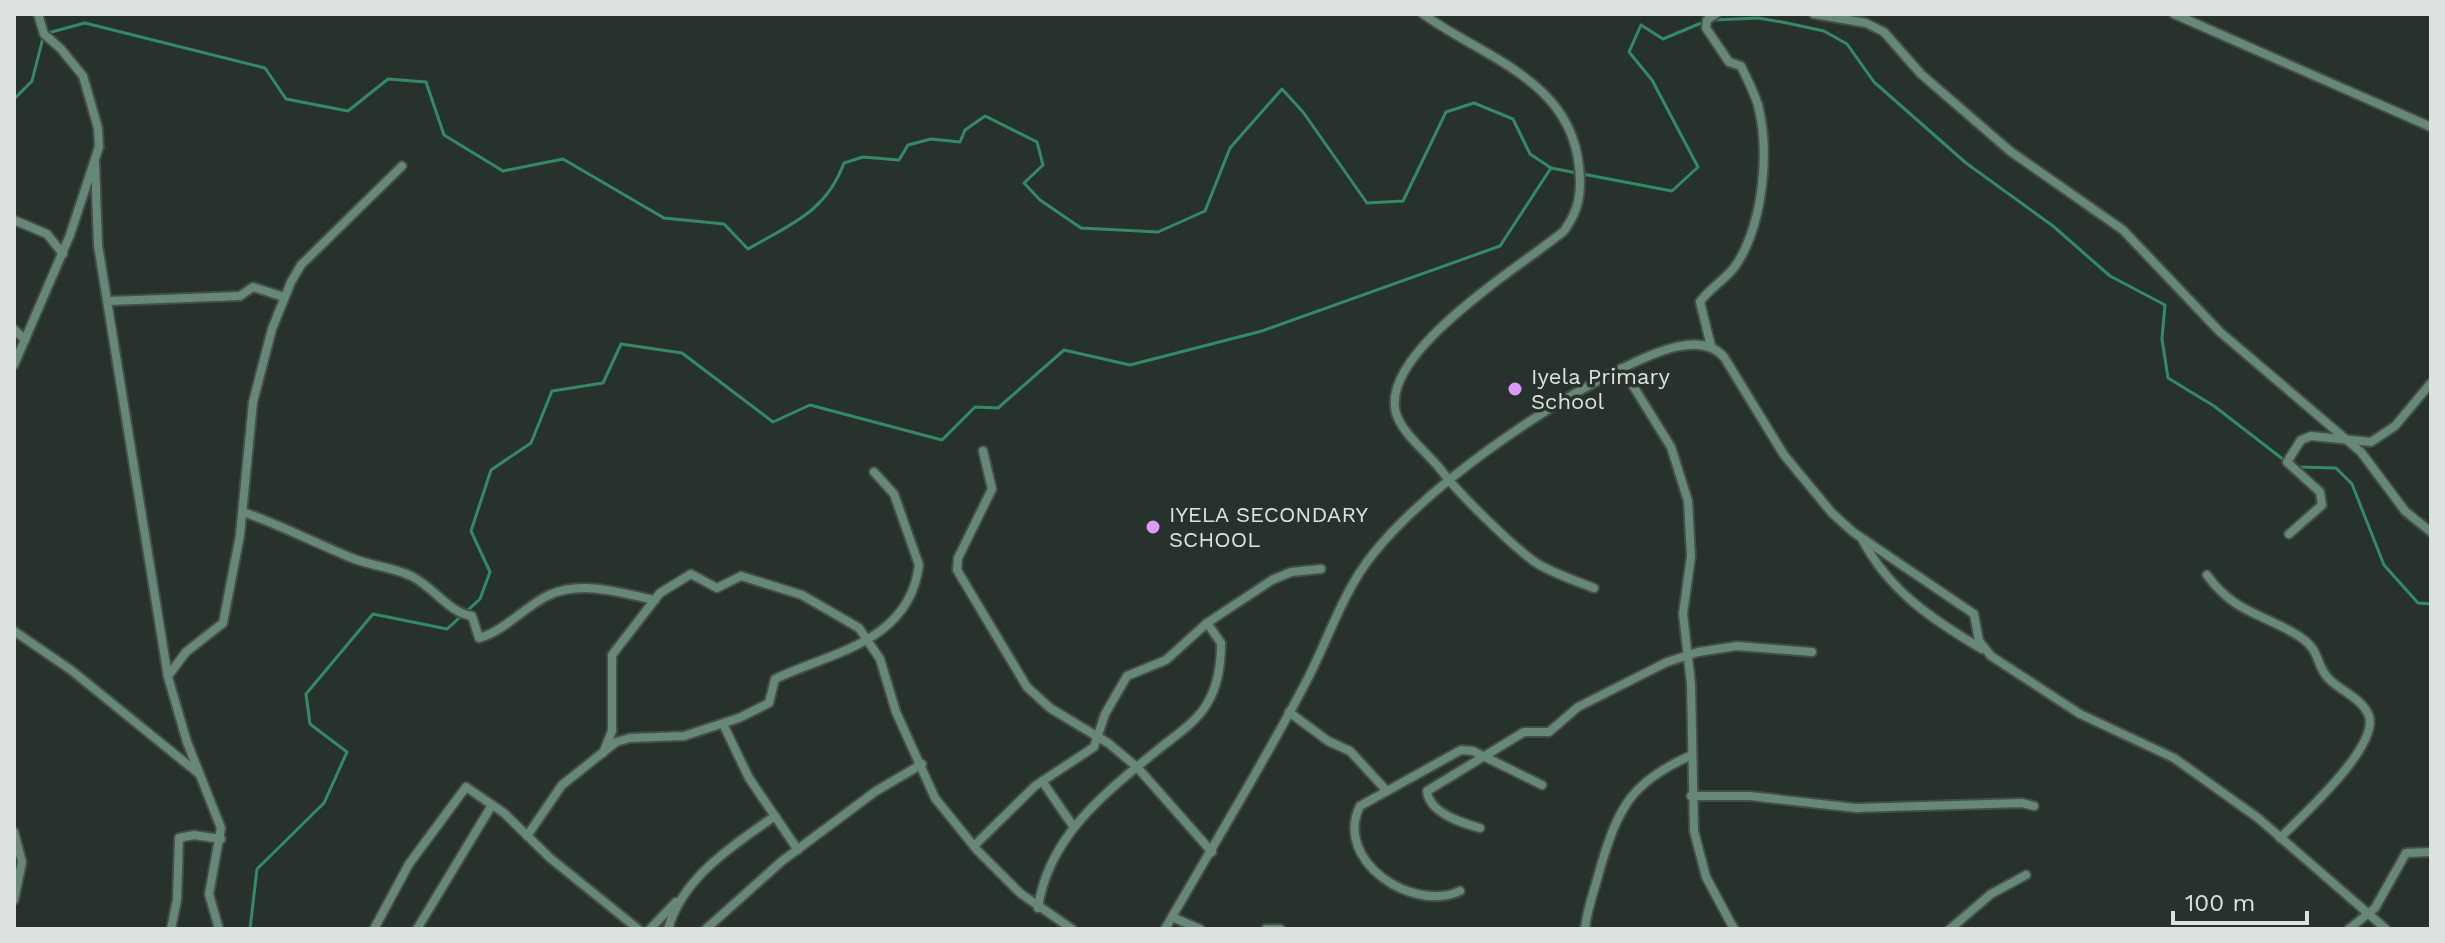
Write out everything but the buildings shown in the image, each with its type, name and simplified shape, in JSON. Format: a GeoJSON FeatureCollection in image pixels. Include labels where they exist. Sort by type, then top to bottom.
{"type":"FeatureCollection","features":[{"type":"Feature","properties":{"kind":"street"},"geometry":{"type":"LineString","coordinates":[[38,14],[44,34],[73,62],[90,93],[99,137],[95,163],[95,213],[168,677],[199,774],[218,817],[221,839],[209,894],[219,929]]}},
{"type":"Feature","properties":{"kind":"street"},"geometry":{"type":"LineString","coordinates":[[1423,14],[1526,76],[1575,134],[1581,180],[1576,215],[1564,231],[1428,338],[1400,381],[1395,397],[1400,422],[1450,482],[1531,559],[1594,588]]}},
{"type":"Feature","properties":{"kind":"street"},"geometry":{"type":"LineString","coordinates":[[1716,14],[1707,20],[1706,28],[1729,62],[1741,66],[1760,114],[1762,151],[1759,197],[1745,247],[1735,266],[1700,302],[1711,346],[1724,357],[1784,455],[1832,513],[1968,609],[1977,618],[1979,641],[1987,652]]}},
{"type":"Feature","properties":{"kind":"street"},"geometry":{"type":"LineString","coordinates":[[1814,14],[1866,23],[1884,32],[1921,74],[2010,151],[2123,230],[2220,332],[2349,442],[2370,463],[2405,511],[2431,532]]}},
{"type":"Feature","properties":{"kind":"street"},"geometry":{"type":"LineString","coordinates":[[2174,14],[2431,127]]}},
{"type":"Feature","properties":{"kind":"street"},"geometry":{"type":"LineString","coordinates":[[14,365],[63,254],[95,163]]}},
{"type":"Feature","properties":{"kind":"street"},"geometry":{"type":"LineString","coordinates":[[168,677],[186,652],[221,627],[237,556],[253,402],[267,342],[284,297],[301,265],[402,166]]}},
{"type":"Feature","properties":{"kind":"street"},"geometry":{"type":"LineString","coordinates":[[14,220],[47,234],[63,254]]}},
{"type":"Feature","properties":{"kind":"street"},"geometry":{"type":"LineString","coordinates":[[109,301],[240,296],[253,287],[284,297]]}},
{"type":"Feature","properties":{"kind":"street"},"geometry":{"type":"LineString","coordinates":[[14,329],[25,340]]}},
{"type":"Feature","properties":{"kind":"street"},"geometry":{"type":"LineString","coordinates":[[1165,929],[1212,852],[1289,712],[1361,571],[1401,524],[1520,429],[1622,368],[1661,352],[1693,345],[1711,346]]}},
{"type":"Feature","properties":{"kind":"street"},"geometry":{"type":"LineString","coordinates":[[1622,368],[1671,447],[1688,501],[1691,556],[1683,614],[1689,655],[1691,796],[1702,866],[1734,929]]}},
{"type":"Feature","properties":{"kind":"street"},"geometry":{"type":"LineString","coordinates":[[2289,534],[2322,505],[2320,492],[2287,462],[2295,447],[2311,436],[2371,442],[2383,436],[2431,383]]}},
{"type":"Feature","properties":{"kind":"street"},"geometry":{"type":"LineString","coordinates":[[983,451],[992,489],[960,554],[957,570],[1027,687],[1062,716],[1137,767],[1212,852]]}},
{"type":"Feature","properties":{"kind":"street"},"geometry":{"type":"LineString","coordinates":[[527,836],[562,785],[623,739],[670,739],[723,724],[769,703],[778,678],[869,639],[889,624],[901,608],[919,565],[894,494],[874,472]]}},
{"type":"Feature","properties":{"kind":"street"},"geometry":{"type":"LineString","coordinates":[[243,512],[302,533],[352,558],[423,582],[456,612],[472,616],[479,638],[513,621],[552,594],[591,588],[655,600]]}},
{"type":"Feature","properties":{"kind":"street"},"geometry":{"type":"LineString","coordinates":[[1862,537],[1874,562],[1901,593],[2080,714],[2174,758],[2280,838],[2386,929]]}},
{"type":"Feature","properties":{"kind":"street"},"geometry":{"type":"LineString","coordinates":[[974,846],[1042,781],[1082,758],[1098,738],[1105,714],[1127,676],[1166,660],[1207,623],[1272,580],[1291,572],[1321,569]]}},
{"type":"Feature","properties":{"kind":"street"},"geometry":{"type":"LineString","coordinates":[[603,753],[612,731],[612,655],[666,589],[691,574],[719,588],[741,576],[817,602],[846,617],[869,639],[901,723],[935,798],[974,846],[1038,908],[1072,929]]}},
{"type":"Feature","properties":{"kind":"street"},"geometry":{"type":"LineString","coordinates":[[2207,575],[2239,608],[2306,640],[2317,652],[2326,675],[2368,714],[2369,730],[2343,773],[2280,838]]}},
{"type":"Feature","properties":{"kind":"street"},"geometry":{"type":"LineString","coordinates":[[1038,908],[1044,875],[1073,826],[1190,723],[1209,702],[1221,651],[1218,633],[1207,623]]}},
{"type":"Feature","properties":{"kind":"street"},"geometry":{"type":"LineString","coordinates":[[14,631],[71,670],[199,774]]}},
{"type":"Feature","properties":{"kind":"street"},"geometry":{"type":"LineString","coordinates":[[1480,828],[1450,817],[1427,795],[1436,784],[1524,732],[1549,732],[1578,707],[1689,655],[1737,646],[1812,652]]}},
{"type":"Feature","properties":{"kind":"street"},"geometry":{"type":"LineString","coordinates":[[1289,712],[1328,741],[1350,751],[1386,790]]}},
{"type":"Feature","properties":{"kind":"street"},"geometry":{"type":"LineString","coordinates":[[723,724],[749,778],[798,850]]}},
{"type":"Feature","properties":{"kind":"street"},"geometry":{"type":"LineString","coordinates":[[1460,891],[1440,897],[1398,888],[1365,858],[1356,834],[1357,810],[1363,802],[1461,750],[1473,751],[1542,785]]}},
{"type":"Feature","properties":{"kind":"street"},"geometry":{"type":"LineString","coordinates":[[1585,929],[1590,900],[1623,806],[1648,777],[1692,755]]}},
{"type":"Feature","properties":{"kind":"street"},"geometry":{"type":"LineString","coordinates":[[706,929],[748,887],[876,791],[922,764]]}},
{"type":"Feature","properties":{"kind":"street"},"geometry":{"type":"LineString","coordinates":[[1042,781],[1073,826]]}},
{"type":"Feature","properties":{"kind":"street"},"geometry":{"type":"LineString","coordinates":[[374,929],[409,864],[464,789],[470,789],[638,929]]}},
{"type":"Feature","properties":{"kind":"street"},"geometry":{"type":"LineString","coordinates":[[1691,796],[1783,799],[1856,808],[2022,803],[2034,806]]}},
{"type":"Feature","properties":{"kind":"street"},"geometry":{"type":"LineString","coordinates":[[417,929],[492,805]]}},
{"type":"Feature","properties":{"kind":"street"},"geometry":{"type":"LineString","coordinates":[[650,929],[727,851],[775,816]]}},
{"type":"Feature","properties":{"kind":"street"},"geometry":{"type":"LineString","coordinates":[[14,832],[22,862],[14,900]]}},
{"type":"Feature","properties":{"kind":"street"},"geometry":{"type":"LineString","coordinates":[[171,929],[177,900],[179,838],[194,835],[221,839]]}},
{"type":"Feature","properties":{"kind":"street"},"geometry":{"type":"LineString","coordinates":[[2349,929],[2375,908],[2406,853],[2431,852]]}},
{"type":"Feature","properties":{"kind":"street"},"geometry":{"type":"LineString","coordinates":[[1950,929],[1991,894],[2026,875]]}},
{"type":"Feature","properties":{"kind":"street"},"geometry":{"type":"LineString","coordinates":[[668,929],[679,898]]}},
{"type":"Feature","properties":{"kind":"street"},"geometry":{"type":"LineString","coordinates":[[1172,917],[1200,929]]}},
{"type":"Feature","properties":{"kind":"street"},"geometry":{"type":"LineString","coordinates":[[1266,929],[1280,929]]}},
{"type":"Feature","properties":{"kind":"waterway"},"geometry":{"type":"LineString","coordinates":[[1714,20],[1758,18],[1782,22],[1824,31],[1847,44],[1874,82],[1966,163],[2053,226],[2110,276],[2165,305],[2162,339],[2168,378],[2214,406],[2284,460]]}},
{"type":"Feature","properties":{"kind":"waterway"},"geometry":{"type":"LineString","coordinates":[[14,99],[32,81],[44,34],[85,23],[265,68],[286,99],[348,111],[388,79],[426,82],[444,135],[503,171],[563,159],[664,218],[724,224],[748,249],[793,224],[817,205],[827,194],[844,163],[863,157],[899,160],[908,145],[931,139],[960,142],[965,130],[985,116],[1037,142],[1043,165],[1024,183],[1040,200],[1081,228],[1158,232],[1205,211],[1230,148],[1282,89],[1303,112],[1367,203],[1403,201],[1446,112],[1474,103],[1513,119],[1530,154],[1551,168],[1672,191],[1698,167],[1652,80],[1629,52],[1641,25],[1663,39],[1706,21]]}},
{"type":"Feature","properties":{"kind":"waterway"},"geometry":{"type":"LineString","coordinates":[[250,929],[257,869],[324,803],[347,752],[310,724],[306,694],[373,614],[447,629],[480,599],[490,572],[471,531],[491,470],[531,443],[552,391],[603,383],[621,344],[682,353],[773,422],[810,405],[942,440],[975,407],[998,408],[1064,350],[1130,365],[1262,331],[1500,246],[1551,168]]}},
{"type":"Feature","properties":{"kind":"waterway"},"geometry":{"type":"LineString","coordinates":[[2298,467],[2336,468],[2352,484],[2384,565],[2418,603],[2431,604]]}},
{"type":"Feature","properties":{"kind":"place","name":"Iyela Primary School"},"geometry":{"type":"Point","coordinates":[1515,389]}},
{"type":"Feature","properties":{"kind":"place","name":"IYELA SECONDARY SCHOOL"},"geometry":{"type":"Point","coordinates":[1153,527]}}]}
